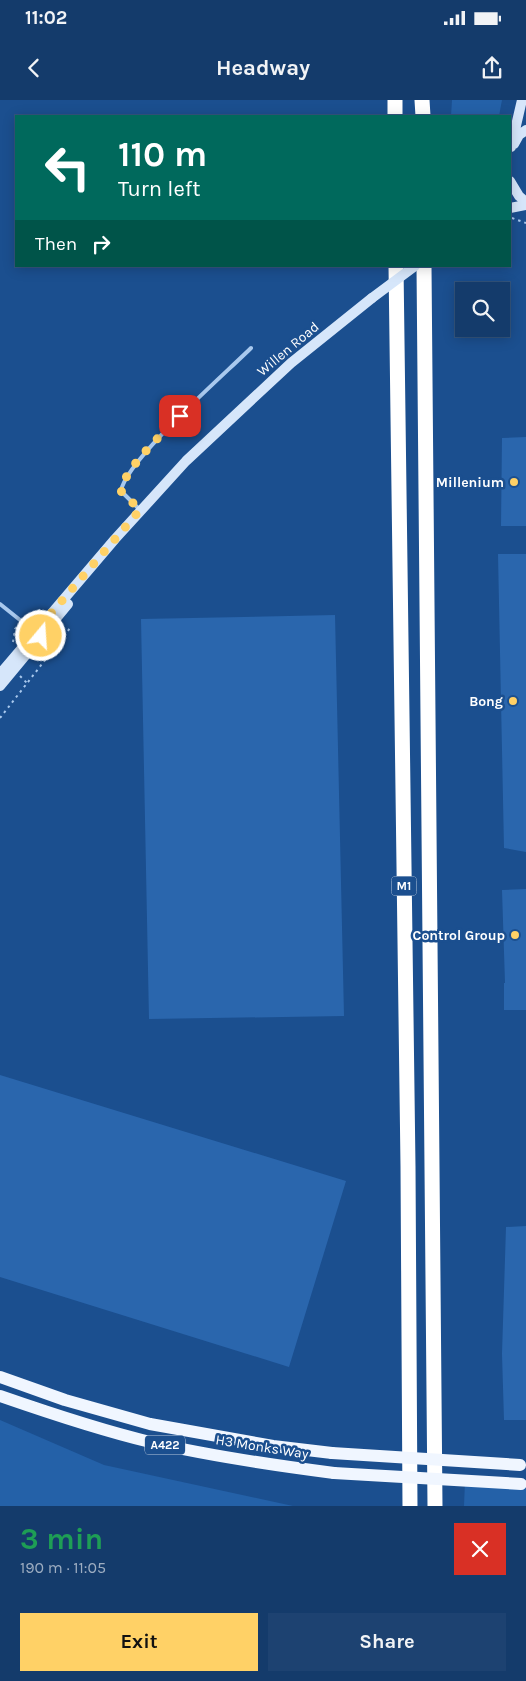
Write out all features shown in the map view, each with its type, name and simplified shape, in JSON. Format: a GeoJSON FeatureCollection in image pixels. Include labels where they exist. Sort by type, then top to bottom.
{"type":"FeatureCollection","features":[{"type":"Feature","properties":{"kind":"highway"},"geometry":{"type":"LineString","coordinates":[[395,100],[395,115]]}},
{"type":"Feature","properties":{"kind":"highway"},"geometry":{"type":"LineString","coordinates":[[422,100],[423,115]]}},
{"type":"Feature","properties":{"kind":"highway","name":"M1"},"geometry":{"type":"LineString","coordinates":[[396,267],[408,1175],[410,1506]]}},
{"type":"Feature","properties":{"kind":"highway","name":"M1"},"geometry":{"type":"LineString","coordinates":[[424,267],[435,1506]]}},
{"type":"Feature","properties":{"kind":"main road","name":"H3 Monks Way"},"geometry":{"type":"LineString","coordinates":[[0,1377],[65,1400],[150,1424],[273,1446],[332,1453],[523,1465]]}},
{"type":"Feature","properties":{"kind":"main road","name":"H3 Monks Way"},"geometry":{"type":"LineString","coordinates":[[0,1396],[57,1416],[149,1441],[273,1465],[334,1473],[523,1484]]}},
{"type":"Feature","properties":{"kind":"street"},"geometry":{"type":"LineString","coordinates":[[511,149],[522,100]]}},
{"type":"Feature","properties":{"kind":"street"},"geometry":{"type":"LineString","coordinates":[[511,149],[519,135],[526,130]]}},
{"type":"Feature","properties":{"kind":"street"},"geometry":{"type":"LineString","coordinates":[[511,182],[526,204],[511,208]]}},
{"type":"Feature","properties":{"kind":"street","name":"Willen Road"},"geometry":{"type":"LineString","coordinates":[[0,686],[38,634],[140,510],[186,461],[291,363],[414,267]]}},
{"type":"Feature","properties":{"kind":"street","name":"Willen Road"},"geometry":{"type":"LineString","coordinates":[[0,674],[146,513],[186,461]]}},
{"type":"Feature","properties":{"kind":"lane"},"geometry":{"type":"LineString","coordinates":[[140,510],[121,491],[122,484],[134,465],[169,427],[252,348]]}},
{"type":"Feature","properties":{"kind":"lane"},"geometry":{"type":"LineString","coordinates":[[0,604],[38,634]]}},
{"type":"Feature","properties":{"kind":"path"},"geometry":{"type":"LineString","coordinates":[[511,218],[526,223]]}},
{"type":"Feature","properties":{"kind":"path"},"geometry":{"type":"LineString","coordinates":[[0,718],[70,628]]}},
{"type":"Feature","properties":{"kind":"shaded area"},"geometry":{"type":"Polygon","coordinates":[[[452,100],[502,100],[499,115],[451,115],[452,100]]]}},
{"type":"Feature","properties":{"kind":"shaded area"},"geometry":{"type":"Polygon","coordinates":[[[0,1420],[104,1465],[293,1506],[0,1506],[0,1420]]]}},
{"type":"Feature","properties":{"kind":"shaded area"},"geometry":{"type":"Polygon","coordinates":[[[465,1481],[526,1485],[526,1506],[464,1506],[465,1481]]]}},
{"type":"Feature","properties":{"kind":"building","name":"Millenium"},"geometry":{"type":"Polygon","coordinates":[[[526,437],[526,526],[501,526],[502,438],[526,437]]]}},
{"type":"Feature","properties":{"kind":"building","name":"Bong"},"geometry":{"type":"Polygon","coordinates":[[[498,554],[526,554],[526,852],[504,848],[498,554]]]}},
{"type":"Feature","properties":{"kind":"building"},"geometry":{"type":"Polygon","coordinates":[[[335,615],[344,1016],[149,1019],[141,619],[335,615]]]}},
{"type":"Feature","properties":{"kind":"building","name":"Control Group"},"geometry":{"type":"Polygon","coordinates":[[[526,889],[526,1010],[504,1010],[502,890],[526,889]]]}},
{"type":"Feature","properties":{"kind":"building"},"geometry":{"type":"Polygon","coordinates":[[[0,1075],[346,1181],[289,1367],[0,1277],[0,1075]]]}},
{"type":"Feature","properties":{"kind":"building"},"geometry":{"type":"Polygon","coordinates":[[[526,1226],[526,1420],[504,1420],[502,1354],[506,1227],[526,1226]]]}},
{"type":"Feature","properties":{"kind":"place","name":"Millenium"},"geometry":{"type":"Point","coordinates":[514,482]}},
{"type":"Feature","properties":{"kind":"place","name":"Bong"},"geometry":{"type":"Point","coordinates":[513,701]}},
{"type":"Feature","properties":{"kind":"place","name":"Control Group"},"geometry":{"type":"Point","coordinates":[515,935]}},
{"type":"Feature","properties":{"kind":"route"},"geometry":{"type":"LineString","coordinates":[[41,636],[35,632],[140,510],[121,491],[122,484],[134,465],[180,416]]}}]}
